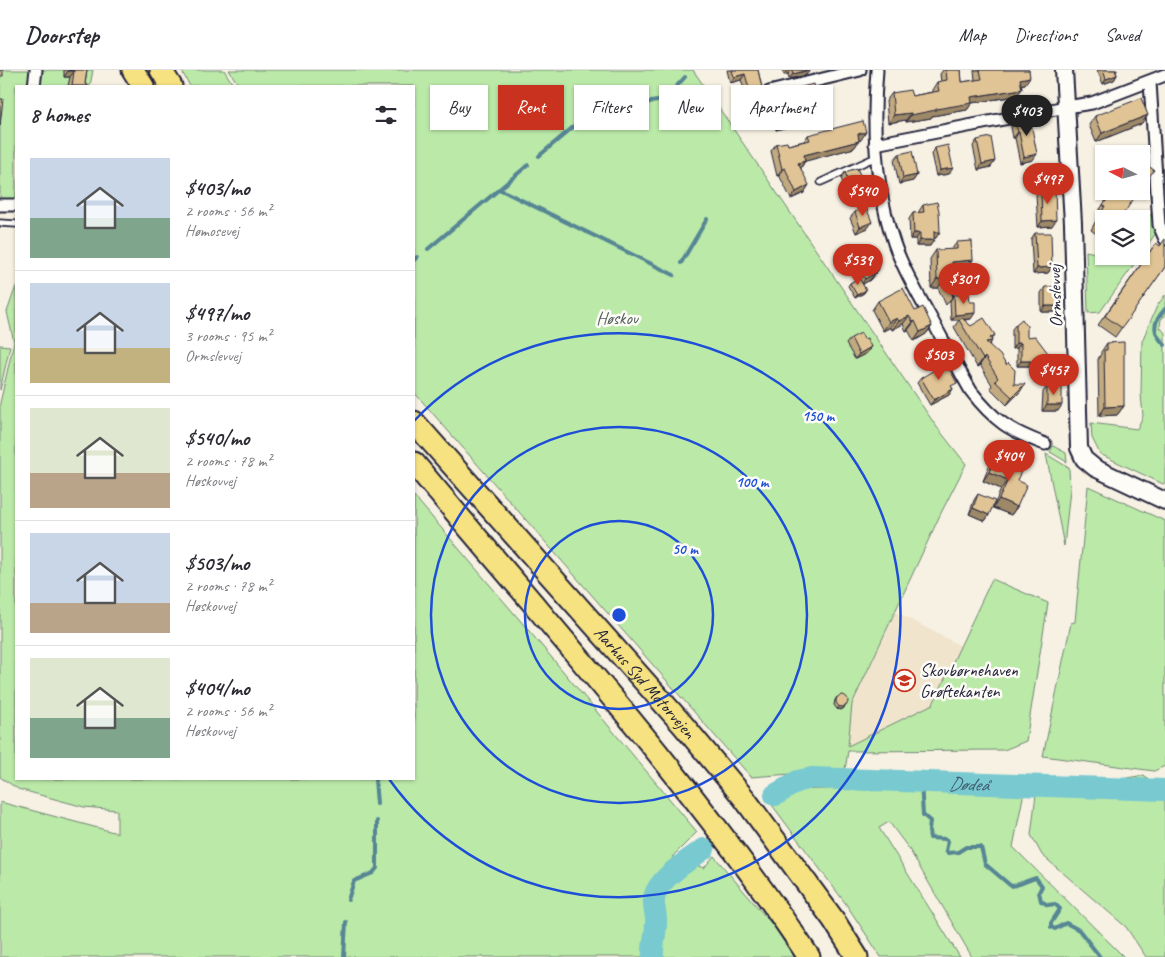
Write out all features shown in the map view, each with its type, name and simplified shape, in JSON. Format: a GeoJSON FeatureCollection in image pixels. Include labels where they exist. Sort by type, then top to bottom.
{"type":"FeatureCollection","features":[{"type":"Feature","properties":{"kind":"highway"},"geometry":{"type":"LineString","coordinates":[[133,70],[142,85]]}},
{"type":"Feature","properties":{"kind":"highway"},"geometry":{"type":"LineString","coordinates":[[161,70],[170,85]]}},
{"type":"Feature","properties":{"kind":"highway","name":"Aarhus Syd Motorvejen"},"geometry":{"type":"LineString","coordinates":[[415,423],[683,725],[744,798],[833,919],[856,957]]}},
{"type":"Feature","properties":{"kind":"highway","name":"Aarhus Syd Motorvejen"},"geometry":{"type":"LineString","coordinates":[[415,464],[708,814],[809,957]]}},
{"type":"Feature","properties":{"kind":"street"},"geometry":{"type":"LineString","coordinates":[[34,85],[36,70]]}},
{"type":"Feature","properties":{"kind":"street"},"geometry":{"type":"LineString","coordinates":[[798,85],[860,70]]}},
{"type":"Feature","properties":{"kind":"street"},"geometry":{"type":"LineString","coordinates":[[877,70],[874,101],[875,144],[882,205],[894,244],[911,283],[971,391],[992,416],[1020,435],[1045,444]]}},
{"type":"Feature","properties":{"kind":"street","name":"Ormslevvej"},"geometry":{"type":"LineString","coordinates":[[1064,70],[1073,241],[1079,448],[1084,458],[1095,468],[1165,501]]}},
{"type":"Feature","properties":{"kind":"street"},"geometry":{"type":"LineString","coordinates":[[875,144],[1092,103],[1165,75]]}},
{"type":"Feature","properties":{"kind":"street"},"geometry":{"type":"LineString","coordinates":[[1150,82],[1159,225],[1165,239]]}},
{"type":"Feature","properties":{"kind":"street"},"geometry":{"type":"LineString","coordinates":[[0,206],[15,205]]}},
{"type":"Feature","properties":{"kind":"lane"},"geometry":{"type":"LineString","coordinates":[[821,182],[876,157]]}},
{"type":"Feature","properties":{"kind":"lane"},"geometry":{"type":"LineString","coordinates":[[0,223],[15,224]]}},
{"type":"Feature","properties":{"kind":"shaded area","name":"Skovbørnehaven Grøftekanten"},"geometry":{"type":"Polygon","coordinates":[[[896,612],[961,646],[933,704],[848,747],[852,704],[896,612]]]}},
{"type":"Feature","properties":{"kind":"green space"},"geometry":{"type":"Polygon","coordinates":[[[0,70],[93,70],[90,85],[15,85],[15,201],[0,201],[0,70]]]}},
{"type":"Feature","properties":{"kind":"green space"},"geometry":{"type":"Polygon","coordinates":[[[181,70],[224,70],[233,85],[189,85],[181,70]]]}},
{"type":"Feature","properties":{"kind":"green space","name":"Høskov"},"geometry":{"type":"Polygon","coordinates":[[[229,70],[693,70],[703,85],[659,85],[659,130],[721,130],[721,111],[731,126],[731,130],[734,130],[936,426],[966,464],[941,513],[852,704],[848,746],[933,704],[992,579],[1048,603],[1026,741],[1004,750],[848,751],[845,770],[751,777],[415,393],[415,85],[238,85],[229,70]]]}},
{"type":"Feature","properties":{"kind":"green space"},"geometry":{"type":"Polygon","coordinates":[[[1153,212],[1156,233],[1150,241],[1150,216],[1153,212]]]}},
{"type":"Feature","properties":{"kind":"green space"},"geometry":{"type":"Polygon","coordinates":[[[1086,251],[1095,253],[1095,265],[1134,265],[1100,312],[1088,313],[1086,251]]]}},
{"type":"Feature","properties":{"kind":"green space"},"geometry":{"type":"Polygon","coordinates":[[[15,289],[15,780],[415,780],[415,497],[697,832],[672,857],[704,868],[714,856],[776,929],[794,957],[0,957],[0,802],[117,833],[117,810],[84,807],[18,789],[0,777],[0,403],[14,342],[7,312],[15,289]]]}},
{"type":"Feature","properties":{"kind":"green space"},"geometry":{"type":"Polygon","coordinates":[[[1165,295],[1165,316],[1161,319],[1160,327],[1165,333],[1165,483],[1163,484],[1100,454],[1092,438],[1091,423],[1137,429],[1143,416],[1141,394],[1142,341],[1157,306],[1165,295]]]}},
{"type":"Feature","properties":{"kind":"green space"},"geometry":{"type":"Polygon","coordinates":[[[0,345],[10,346],[0,390],[0,345]]]}},
{"type":"Feature","properties":{"kind":"green space"},"geometry":{"type":"Polygon","coordinates":[[[1053,446],[1066,453],[1067,462],[1050,452],[1053,446]]]}},
{"type":"Feature","properties":{"kind":"green space"},"geometry":{"type":"Polygon","coordinates":[[[1046,454],[1069,468],[1070,490],[1064,546],[1046,454]]]}},
{"type":"Feature","properties":{"kind":"green space"},"geometry":{"type":"Polygon","coordinates":[[[1088,486],[1165,521],[1165,766],[1154,771],[1043,756],[1071,623],[1075,622],[1088,486]]]}},
{"type":"Feature","properties":{"kind":"green space"},"geometry":{"type":"Polygon","coordinates":[[[1144,775],[1165,795],[1165,957],[1146,957],[1126,927],[1042,855],[1031,835],[1036,794],[1144,775]]]}},
{"type":"Feature","properties":{"kind":"green space"},"geometry":{"type":"Polygon","coordinates":[[[855,788],[1024,792],[1013,847],[1124,957],[972,957],[909,849],[889,822],[879,828],[960,957],[881,957],[846,904],[772,805],[790,790],[855,788]]]}},
{"type":"Feature","properties":{"kind":"building"},"geometry":{"type":"Polygon","coordinates":[[[0,70],[3,70],[3,76],[0,76],[0,70]]]}},
{"type":"Feature","properties":{"kind":"building"},"geometry":{"type":"Polygon","coordinates":[[[68,70],[87,70],[85,84],[88,85],[72,85],[74,71],[68,70]]]}},
{"type":"Feature","properties":{"kind":"building"},"geometry":{"type":"Polygon","coordinates":[[[732,70],[758,70],[761,85],[748,85],[745,74],[734,77],[732,70]]]}},
{"type":"Feature","properties":{"kind":"building"},"geometry":{"type":"Polygon","coordinates":[[[792,70],[809,70],[793,74],[792,70]]]}},
{"type":"Feature","properties":{"kind":"building"},"geometry":{"type":"Polygon","coordinates":[[[946,70],[961,70],[962,82],[982,79],[980,70],[1029,70],[1030,77],[1020,79],[1022,89],[971,97],[972,103],[911,115],[911,113],[894,115],[892,93],[910,90],[912,96],[939,91],[937,82],[947,80],[946,70]]]}},
{"type":"Feature","properties":{"kind":"building"},"geometry":{"type":"Polygon","coordinates":[[[1103,70],[1115,70],[1117,75],[1106,79],[1103,70]]]}},
{"type":"Feature","properties":{"kind":"building"},"geometry":{"type":"Polygon","coordinates":[[[1141,98],[1148,115],[1102,133],[1095,116],[1141,98]]]}},
{"type":"Feature","properties":{"kind":"building"},"geometry":{"type":"Polygon","coordinates":[[[0,99],[3,99],[0,126],[0,99]]]}},
{"type":"Feature","properties":{"kind":"building"},"geometry":{"type":"Polygon","coordinates":[[[1030,118],[1037,154],[1024,157],[1015,121],[1030,118]]]}},
{"type":"Feature","properties":{"kind":"building"},"geometry":{"type":"Polygon","coordinates":[[[863,121],[866,132],[858,134],[859,141],[804,155],[805,161],[798,163],[809,185],[796,192],[785,168],[782,169],[776,144],[787,142],[788,145],[810,140],[808,135],[863,121]]]}},
{"type":"Feature","properties":{"kind":"building"},"geometry":{"type":"Polygon","coordinates":[[[991,137],[995,161],[982,164],[977,140],[991,137]]]}},
{"type":"Feature","properties":{"kind":"building"},"geometry":{"type":"Polygon","coordinates":[[[948,145],[953,168],[940,170],[935,148],[948,145]]]}},
{"type":"Feature","properties":{"kind":"building"},"geometry":{"type":"Polygon","coordinates":[[[912,151],[917,175],[903,178],[899,154],[912,151]]]}},
{"type":"Feature","properties":{"kind":"building"},"geometry":{"type":"Polygon","coordinates":[[[1150,167],[1154,170],[1150,176],[1150,167]]]}},
{"type":"Feature","properties":{"kind":"building"},"geometry":{"type":"Polygon","coordinates":[[[857,168],[866,189],[853,194],[845,172],[857,168]]]}},
{"type":"Feature","properties":{"kind":"building"},"geometry":{"type":"Polygon","coordinates":[[[1041,189],[1055,189],[1056,220],[1042,221],[1041,189]]]}},
{"type":"Feature","properties":{"kind":"building"},"geometry":{"type":"Polygon","coordinates":[[[1107,200],[1133,200],[1126,210],[1103,210],[1105,206],[1103,205],[1107,200]]]}},
{"type":"Feature","properties":{"kind":"building"},"geometry":{"type":"Polygon","coordinates":[[[937,202],[940,232],[934,232],[934,240],[920,240],[920,233],[914,233],[913,213],[924,212],[923,205],[937,202]]]}},
{"type":"Feature","properties":{"kind":"building"},"geometry":{"type":"Polygon","coordinates":[[[866,207],[872,222],[860,227],[855,212],[866,207]]]}},
{"type":"Feature","properties":{"kind":"building"},"geometry":{"type":"Polygon","coordinates":[[[1035,233],[1051,233],[1052,267],[1037,268],[1035,233]]]}},
{"type":"Feature","properties":{"kind":"building"},"geometry":{"type":"Polygon","coordinates":[[[1165,239],[1165,267],[1122,328],[1105,316],[1141,265],[1150,265],[1150,252],[1156,243],[1160,246],[1165,239]]]}},
{"type":"Feature","properties":{"kind":"building"},"geometry":{"type":"Polygon","coordinates":[[[972,241],[973,260],[952,262],[953,296],[944,279],[937,279],[936,250],[957,249],[957,242],[972,241]]]}},
{"type":"Feature","properties":{"kind":"building"},"geometry":{"type":"Polygon","coordinates":[[[869,252],[879,269],[865,279],[855,260],[869,252]]]}},
{"type":"Feature","properties":{"kind":"building"},"geometry":{"type":"Polygon","coordinates":[[[859,278],[866,290],[857,295],[850,283],[859,278]]]}},
{"type":"Feature","properties":{"kind":"building"},"geometry":{"type":"Polygon","coordinates":[[[1060,286],[1061,306],[1045,306],[1045,287],[1060,286]]]}},
{"type":"Feature","properties":{"kind":"building"},"geometry":{"type":"Polygon","coordinates":[[[903,288],[915,311],[923,307],[932,326],[920,332],[915,321],[913,322],[909,316],[899,321],[897,318],[889,322],[878,301],[903,288]]]}},
{"type":"Feature","properties":{"kind":"building"},"geometry":{"type":"Polygon","coordinates":[[[969,294],[970,302],[975,302],[975,313],[955,315],[954,295],[969,294]]]}},
{"type":"Feature","properties":{"kind":"building"},"geometry":{"type":"Polygon","coordinates":[[[962,318],[971,326],[984,318],[995,335],[990,338],[992,341],[986,342],[1000,355],[1006,365],[1008,363],[1015,370],[1014,384],[1025,384],[1012,397],[995,381],[998,378],[985,357],[983,359],[959,320],[962,318]]]}},
{"type":"Feature","properties":{"kind":"building"},"geometry":{"type":"Polygon","coordinates":[[[1022,319],[1027,326],[1027,337],[1035,336],[1051,357],[1038,366],[1031,361],[1021,361],[1021,343],[1016,343],[1016,324],[1022,319]]]}},
{"type":"Feature","properties":{"kind":"building"},"geometry":{"type":"Polygon","coordinates":[[[861,333],[864,339],[867,338],[871,347],[859,354],[851,338],[861,333]]]}},
{"type":"Feature","properties":{"kind":"building"},"geometry":{"type":"Polygon","coordinates":[[[1124,342],[1124,406],[1105,407],[1104,350],[1107,350],[1107,343],[1124,342]]]}},
{"type":"Feature","properties":{"kind":"building"},"geometry":{"type":"Polygon","coordinates":[[[946,363],[957,383],[951,386],[953,389],[934,400],[921,378],[946,363]]]}},
{"type":"Feature","properties":{"kind":"building"},"geometry":{"type":"Polygon","coordinates":[[[1047,386],[1062,386],[1062,405],[1047,405],[1047,386]]]}},
{"type":"Feature","properties":{"kind":"building"},"geometry":{"type":"Polygon","coordinates":[[[996,457],[1013,464],[1011,468],[1021,472],[1017,480],[1027,485],[1017,507],[999,499],[1008,480],[989,472],[996,457]]]}},
{"type":"Feature","properties":{"kind":"building"},"geometry":{"type":"Polygon","coordinates":[[[978,494],[995,501],[989,515],[973,508],[978,494]]]}},
{"type":"Feature","properties":{"kind":"building"},"geometry":{"type":"Polygon","coordinates":[[[842,695],[848,701],[842,707],[836,701],[842,695]]]}},
{"type":"Feature","properties":{"kind":"waterway"},"geometry":{"type":"LineString","coordinates":[[539,156],[592,111],[664,100],[685,77]]}},
{"type":"Feature","properties":{"kind":"waterway"},"geometry":{"type":"LineString","coordinates":[[428,249],[528,165]]}},
{"type":"Feature","properties":{"kind":"waterway"},"geometry":{"type":"LineString","coordinates":[[499,189],[674,275]]}},
{"type":"Feature","properties":{"kind":"waterway"},"geometry":{"type":"LineString","coordinates":[[681,263],[707,219]]}},
{"type":"Feature","properties":{"kind":"waterway"},"geometry":{"type":"LineString","coordinates":[[1165,309],[1158,318],[1155,327],[1157,336],[1165,345]]}},
{"type":"Feature","properties":{"kind":"waterway","name":"Dødeå"},"geometry":{"type":"LineString","coordinates":[[775,795],[798,781],[812,778],[1165,790]]}},
{"type":"Feature","properties":{"kind":"waterway"},"geometry":{"type":"LineString","coordinates":[[375,780],[377,804]]}},
{"type":"Feature","properties":{"kind":"waterway"},"geometry":{"type":"LineString","coordinates":[[921,781],[923,815],[930,821],[930,838],[948,841],[946,851],[948,853],[958,852],[966,847],[981,847],[985,864],[1011,886],[1036,878],[1042,886],[1039,892],[1041,901],[1048,905],[1055,904],[1060,909],[1051,923],[1051,927],[1055,929],[1066,923],[1079,930],[1100,957]]}},
{"type":"Feature","properties":{"kind":"waterway"},"geometry":{"type":"LineString","coordinates":[[348,900],[354,881],[373,873],[377,868],[377,821]]}},
{"type":"Feature","properties":{"kind":"waterway","name":"Dødeå"},"geometry":{"type":"LineString","coordinates":[[653,957],[656,920],[654,900],[656,893],[666,878],[704,849]]}},
{"type":"Feature","properties":{"kind":"waterway"},"geometry":{"type":"LineString","coordinates":[[344,957],[346,922]]}},
{"type":"Feature","properties":{"kind":"place","name":"Skovbørnehaven Grøftekanten"},"geometry":{"type":"Point","coordinates":[904,680]}}]}
